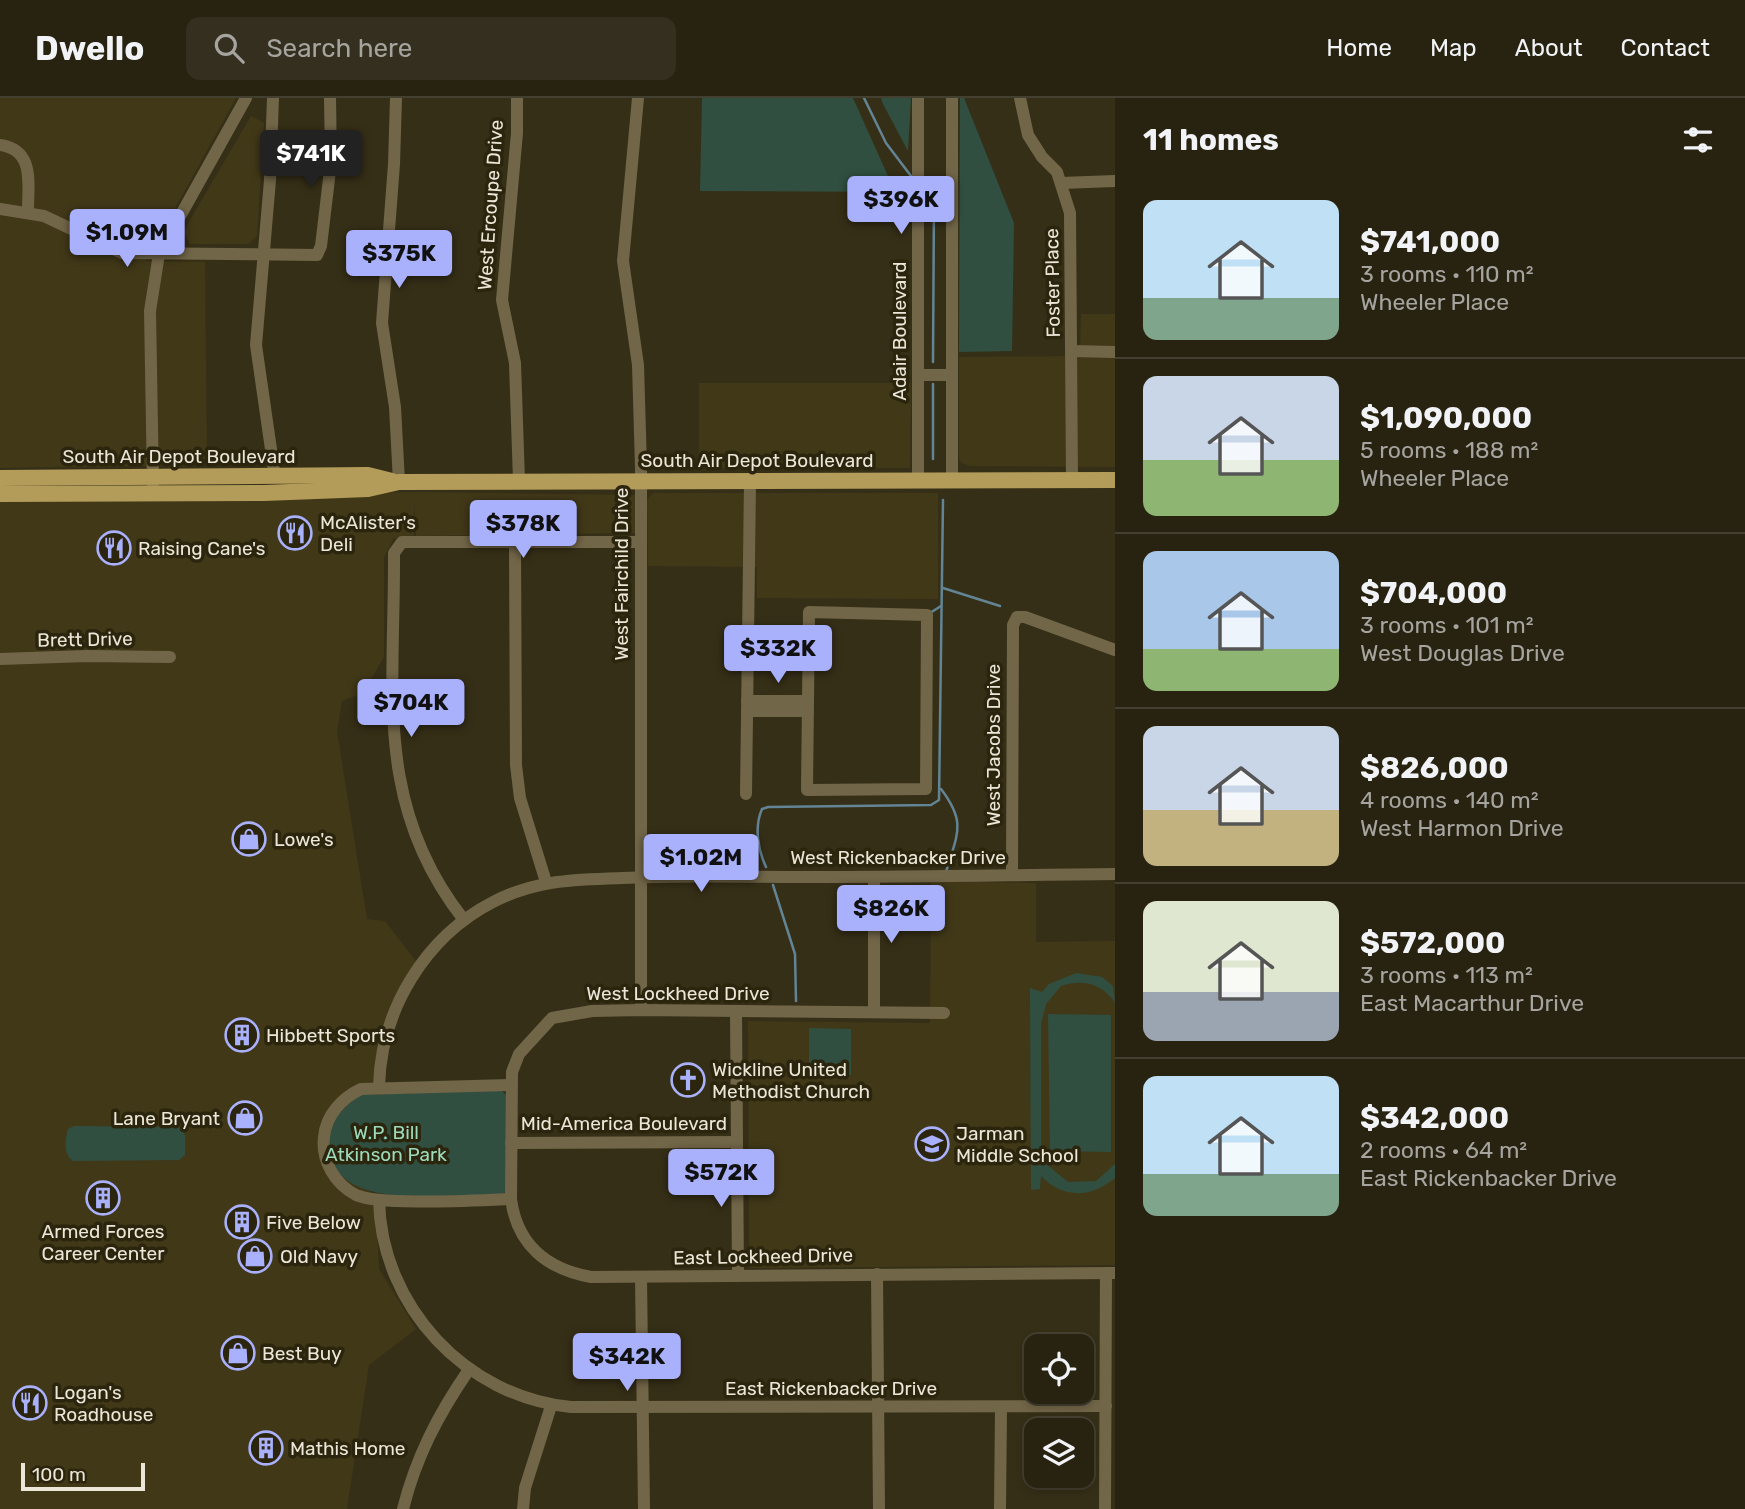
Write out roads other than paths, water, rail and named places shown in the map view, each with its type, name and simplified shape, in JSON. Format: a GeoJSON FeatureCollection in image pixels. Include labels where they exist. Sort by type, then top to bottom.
{"type":"FeatureCollection","features":[{"type":"Feature","properties":{"kind":"main road","name":"South Air Depot Boulevard"},"geometry":{"type":"LineString","coordinates":[[0,494],[250,477],[368,475],[399,482]]}},
{"type":"Feature","properties":{"kind":"main road","name":"South Air Depot Boulevard"},"geometry":{"type":"LineString","coordinates":[[0,478],[153,485],[368,489],[399,482],[1115,480]]}},
{"type":"Feature","properties":{"kind":"street"},"geometry":{"type":"LineString","coordinates":[[153,485],[150,311],[159,254],[246,98]]}},
{"type":"Feature","properties":{"kind":"street"},"geometry":{"type":"LineString","coordinates":[[273,98],[257,345],[275,477]]}},
{"type":"Feature","properties":{"kind":"street"},"geometry":{"type":"LineString","coordinates":[[0,209],[28,211],[44,216],[110,250],[159,254],[317,255],[331,162],[330,98]]}},
{"type":"Feature","properties":{"kind":"street"},"geometry":{"type":"LineString","coordinates":[[396,98],[394,164],[382,323],[395,407],[399,482]]}},
{"type":"Feature","properties":{"kind":"street","name":"West Ercoupe Drive"},"geometry":{"type":"LineString","coordinates":[[517,98],[517,134],[502,300],[515,363],[519,481]]}},
{"type":"Feature","properties":{"kind":"street","name":"West Fairchild Drive"},"geometry":{"type":"LineString","coordinates":[[638,98],[624,261],[638,365],[641,1010]]}},
{"type":"Feature","properties":{"kind":"street","name":"Adair Boulevard"},"geometry":{"type":"LineString","coordinates":[[918,98],[918,480]]}},
{"type":"Feature","properties":{"kind":"street"},"geometry":{"type":"LineString","coordinates":[[952,480],[953,98]]}},
{"type":"Feature","properties":{"kind":"street","name":"Foster Place"},"geometry":{"type":"LineString","coordinates":[[1020,98],[1028,135],[1042,157],[1057,172],[1070,213],[1072,480]]}},
{"type":"Feature","properties":{"kind":"street"},"geometry":{"type":"LineString","coordinates":[[0,145],[16,149],[24,157],[28,169],[28,211]]}},
{"type":"Feature","properties":{"kind":"street"},"geometry":{"type":"LineString","coordinates":[[1061,183],[1115,181]]}},
{"type":"Feature","properties":{"kind":"street"},"geometry":{"type":"LineString","coordinates":[[1072,351],[1115,352]]}},
{"type":"Feature","properties":{"kind":"street"},"geometry":{"type":"LineString","coordinates":[[918,375],[953,375]]}},
{"type":"Feature","properties":{"kind":"street"},"geometry":{"type":"LineString","coordinates":[[746,794],[751,482]]}},
{"type":"Feature","properties":{"kind":"street"},"geometry":{"type":"LineString","coordinates":[[464,920],[431,870],[410,824],[400,790],[392,700],[394,553],[397,546],[402,542],[639,542]]}},
{"type":"Feature","properties":{"kind":"street"},"geometry":{"type":"LineString","coordinates":[[515,543],[516,765],[520,798],[547,882]]}},
{"type":"Feature","properties":{"kind":"street"},"geometry":{"type":"LineString","coordinates":[[809,612],[927,615],[926,789],[807,790],[808,706],[809,612]]}},
{"type":"Feature","properties":{"kind":"street","name":"West Jacobs Drive"},"geometry":{"type":"LineString","coordinates":[[1012,875],[1012,635],[1017,617],[1032,619],[1115,650]]}},
{"type":"Feature","properties":{"kind":"street","name":"Brett Drive"},"geometry":{"type":"LineString","coordinates":[[0,659],[170,657]]}},
{"type":"Feature","properties":{"kind":"street"},"geometry":{"type":"LineString","coordinates":[[747,706],[808,706]]}},
{"type":"Feature","properties":{"kind":"street","name":"West Rickenbacker Drive"},"geometry":{"type":"LineString","coordinates":[[379,1086],[384,1041],[400,997],[437,945],[464,920],[495,901],[547,882],[640,877],[1115,874]]}},
{"type":"Feature","properties":{"kind":"street"},"geometry":{"type":"LineString","coordinates":[[874,877],[874,1013]]}},
{"type":"Feature","properties":{"kind":"street","name":"West Lockheed Drive"},"geometry":{"type":"LineString","coordinates":[[511,1143],[512,1072],[519,1054],[552,1018],[583,1012],[641,1010],[944,1013]]}},
{"type":"Feature","properties":{"kind":"street"},"geometry":{"type":"LineString","coordinates":[[736,1011],[738,1276]]}},
{"type":"Feature","properties":{"kind":"street"},"geometry":{"type":"LineString","coordinates":[[511,1085],[379,1086],[362,1089],[338,1105],[326,1126],[323,1144],[326,1161],[338,1181],[356,1195],[379,1200],[512,1199]]}},
{"type":"Feature","properties":{"kind":"street","name":"Mid-America Boulevard"},"geometry":{"type":"LineString","coordinates":[[511,1143],[737,1142]]}},
{"type":"Feature","properties":{"kind":"street","name":"East Lockheed Drive"},"geometry":{"type":"LineString","coordinates":[[511,1143],[514,1219],[523,1239],[540,1257],[555,1267],[591,1277],[1110,1273]]}},
{"type":"Feature","properties":{"kind":"street","name":"East Rickenbacker Drive"},"geometry":{"type":"LineString","coordinates":[[379,1200],[381,1230],[387,1254],[402,1291],[424,1323],[468,1371],[494,1386],[551,1406],[1106,1406]]}},
{"type":"Feature","properties":{"kind":"street"},"geometry":{"type":"LineString","coordinates":[[1105,1509],[1110,1273]]}},
{"type":"Feature","properties":{"kind":"street"},"geometry":{"type":"LineString","coordinates":[[877,1274],[880,1509]]}},
{"type":"Feature","properties":{"kind":"street"},"geometry":{"type":"LineString","coordinates":[[641,1277],[644,1509]]}},
{"type":"Feature","properties":{"kind":"street"},"geometry":{"type":"LineString","coordinates":[[403,1509],[424,1442],[468,1371]]}},
{"type":"Feature","properties":{"kind":"street"},"geometry":{"type":"LineString","coordinates":[[523,1509],[525,1488],[551,1406]]}},
{"type":"Feature","properties":{"kind":"street"},"geometry":{"type":"LineString","coordinates":[[1000,1408],[1000,1509]]}},
{"type":"Feature","properties":{"kind":"waterway"},"geometry":{"type":"LineString","coordinates":[[864,98],[886,143],[911,176]]}},
{"type":"Feature","properties":{"kind":"waterway"},"geometry":{"type":"LineString","coordinates":[[925,182],[932,190],[934,199],[933,362]]}},
{"type":"Feature","properties":{"kind":"waterway"},"geometry":{"type":"LineString","coordinates":[[933,384],[933,459]]}},
{"type":"Feature","properties":{"kind":"waterway"},"geometry":{"type":"LineString","coordinates":[[766,867],[758,838],[762,809],[931,805],[939,800],[943,500]]}},
{"type":"Feature","properties":{"kind":"waterway"},"geometry":{"type":"LineString","coordinates":[[943,588],[1000,606]]}},
{"type":"Feature","properties":{"kind":"waterway"},"geometry":{"type":"LineString","coordinates":[[930,613],[941,606]]}},
{"type":"Feature","properties":{"kind":"waterway"},"geometry":{"type":"LineString","coordinates":[[941,789],[957,820],[956,838],[946,872]]}},
{"type":"Feature","properties":{"kind":"waterway"},"geometry":{"type":"LineString","coordinates":[[773,885],[795,954],[796,1001]]}},
{"type":"Feature","properties":{"kind":"place","name":"McAlister's Deli"},"geometry":{"type":"Point","coordinates":[295,533]}},
{"type":"Feature","properties":{"kind":"place","name":"Raising Cane's"},"geometry":{"type":"Point","coordinates":[114,548]}},
{"type":"Feature","properties":{"kind":"place","name":"Lowe's"},"geometry":{"type":"Point","coordinates":[249,839]}},
{"type":"Feature","properties":{"kind":"place","name":"Hibbett Sports"},"geometry":{"type":"Point","coordinates":[242,1035]}},
{"type":"Feature","properties":{"kind":"place","name":"Wickline United Methodist Church"},"geometry":{"type":"Point","coordinates":[688,1080]}},
{"type":"Feature","properties":{"kind":"place","name":"Lane Bryant"},"geometry":{"type":"Point","coordinates":[245,1118]}},
{"type":"Feature","properties":{"kind":"place","name":"Jarman Middle School"},"geometry":{"type":"Point","coordinates":[932,1144]}},
{"type":"Feature","properties":{"kind":"place","name":"Armed Forces Career Center"},"geometry":{"type":"Point","coordinates":[103,1198]}},
{"type":"Feature","properties":{"kind":"place","name":"Five Below"},"geometry":{"type":"Point","coordinates":[242,1222]}},
{"type":"Feature","properties":{"kind":"place","name":"Old Navy"},"geometry":{"type":"Point","coordinates":[255,1256]}},
{"type":"Feature","properties":{"kind":"place","name":"Best Buy"},"geometry":{"type":"Point","coordinates":[238,1353]}},
{"type":"Feature","properties":{"kind":"place","name":"Logan's Roadhouse"},"geometry":{"type":"Point","coordinates":[30,1403]}},
{"type":"Feature","properties":{"kind":"place","name":"Mathis Home"},"geometry":{"type":"Point","coordinates":[266,1448]}},
{"type":"Feature","properties":{"kind":"park label","name":"W.P. Bill Atkinson Park"},"geometry":{"type":"Point","coordinates":[386,1143]}}]}
